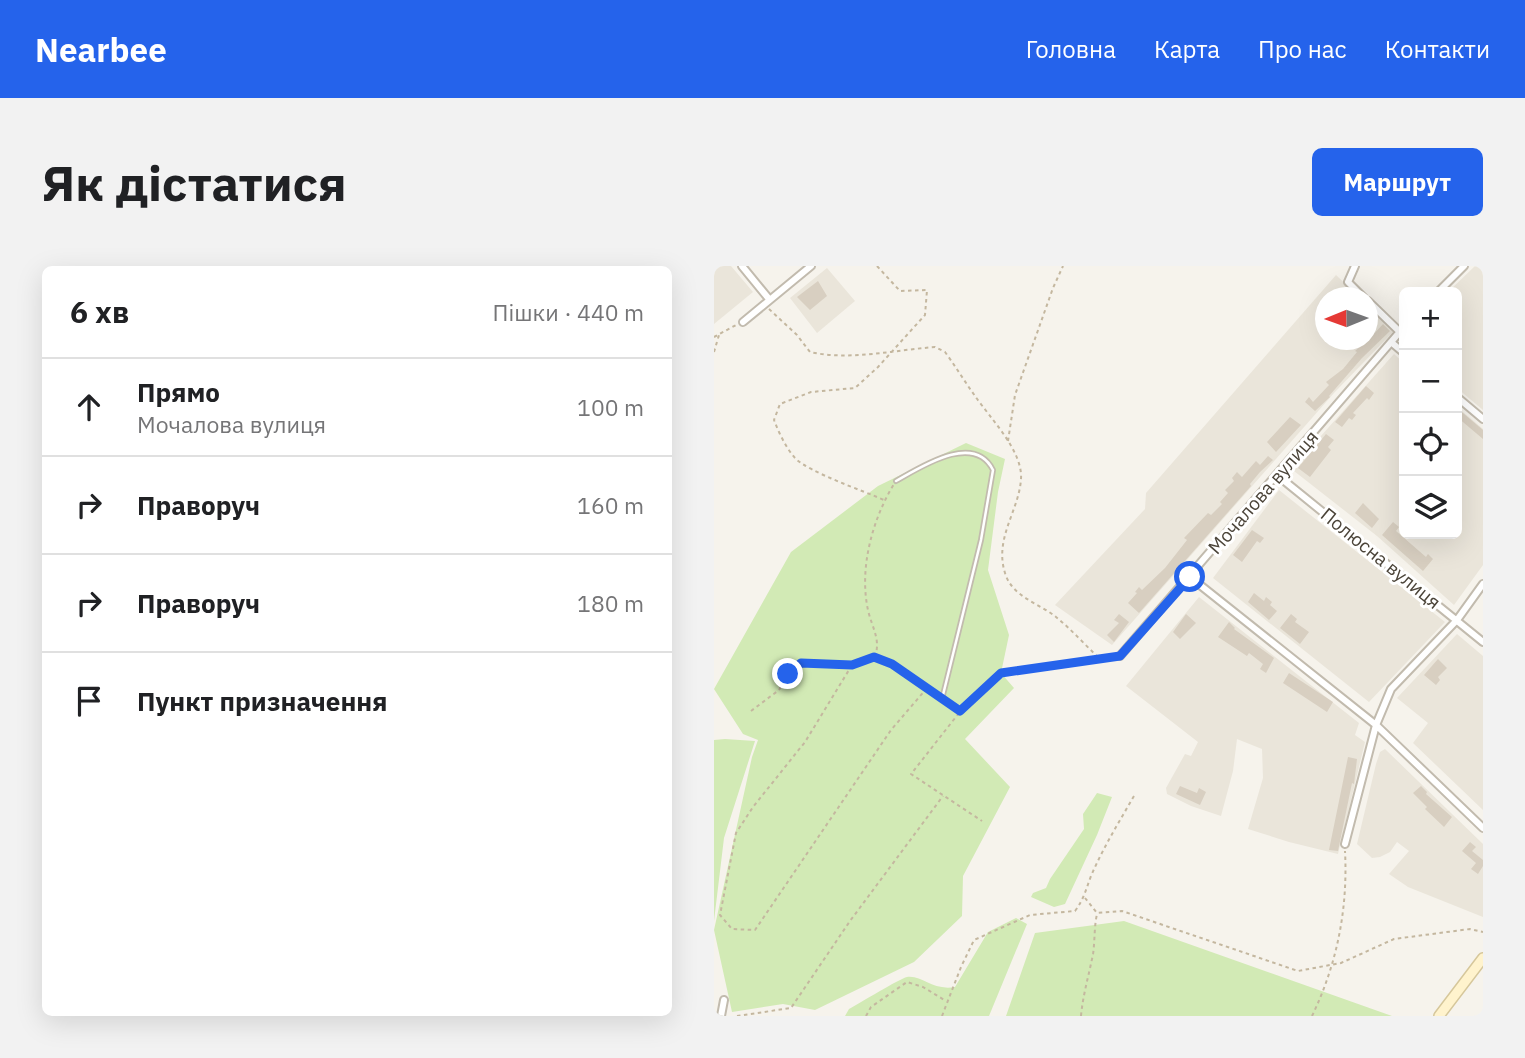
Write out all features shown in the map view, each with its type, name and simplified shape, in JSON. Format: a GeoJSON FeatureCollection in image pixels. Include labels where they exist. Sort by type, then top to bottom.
{"type":"FeatureCollection","features":[{"type":"Feature","properties":{"kind":"street"},"geometry":{"type":"LineString","coordinates":[[742,266],[769,299]]}},
{"type":"Feature","properties":{"kind":"street"},"geometry":{"type":"LineString","coordinates":[[743,322],[811,266]]}},
{"type":"Feature","properties":{"kind":"street"},"geometry":{"type":"LineString","coordinates":[[1353,287],[1348,282],[1355,266]]}},
{"type":"Feature","properties":{"kind":"street"},"geometry":{"type":"LineString","coordinates":[[1443,287],[1464,266]]}},
{"type":"Feature","properties":{"kind":"street"},"geometry":{"type":"LineString","coordinates":[[1378,309],[1399,327]]}},
{"type":"Feature","properties":{"kind":"street","name":"Мочалова вулиця"},"geometry":{"type":"LineString","coordinates":[[1120,656],[1399,333]]}},
{"type":"Feature","properties":{"kind":"street"},"geometry":{"type":"LineString","coordinates":[[1391,342],[1400,350]]}},
{"type":"Feature","properties":{"kind":"street"},"geometry":{"type":"LineString","coordinates":[[1462,401],[1483,419]]}},
{"type":"Feature","properties":{"kind":"street","name":"Полюсна вулиця"},"geometry":{"type":"LineString","coordinates":[[1277,475],[1483,642]]}},
{"type":"Feature","properties":{"kind":"street"},"geometry":{"type":"LineString","coordinates":[[1190,577],[1376,726],[1483,828]]}},
{"type":"Feature","properties":{"kind":"street"},"geometry":{"type":"LineString","coordinates":[[1345,844],[1376,726],[1391,689],[1457,620],[1483,584]]}},
{"type":"Feature","properties":{"kind":"street"},"geometry":{"type":"LineString","coordinates":[[1439,1016],[1483,958]]}},
{"type":"Feature","properties":{"kind":"street"},"geometry":{"type":"LineString","coordinates":[[721,1016],[724,1000]]}},
{"type":"Feature","properties":{"kind":"lane"},"geometry":{"type":"LineString","coordinates":[[896,481],[939,458],[971,452],[989,461],[993,470],[981,540],[942,699]]}},
{"type":"Feature","properties":{"kind":"path"},"geometry":{"type":"LineString","coordinates":[[877,266],[900,291],[927,290],[925,315],[855,388],[811,392],[780,404],[774,420],[796,460],[831,478],[884,499]]}},
{"type":"Feature","properties":{"kind":"path"},"geometry":{"type":"LineString","coordinates":[[1008,442],[1015,395],[1063,266]]}},
{"type":"Feature","properties":{"kind":"path"},"geometry":{"type":"LineString","coordinates":[[714,337],[743,322]]}},
{"type":"Feature","properties":{"kind":"path"},"geometry":{"type":"LineString","coordinates":[[714,352],[719,334]]}},
{"type":"Feature","properties":{"kind":"path"},"geometry":{"type":"LineString","coordinates":[[874,657],[879,644],[868,609],[866,575],[872,534],[884,499],[896,481]]}},
{"type":"Feature","properties":{"kind":"path"},"geometry":{"type":"LineString","coordinates":[[982,821],[911,774],[960,711],[1001,673],[1120,656]]}},
{"type":"Feature","properties":{"kind":"path"},"geometry":{"type":"LineString","coordinates":[[751,711],[779,690],[788,674],[801,663],[852,665],[874,657],[892,664],[960,711]]}},
{"type":"Feature","properties":{"kind":"path"},"geometry":{"type":"LineString","coordinates":[[852,665],[805,742],[752,807],[736,833],[720,915],[732,929],[755,930],[891,730],[927,688]]}},
{"type":"Feature","properties":{"kind":"path"},"geometry":{"type":"LineString","coordinates":[[737,1016],[791,1008],[850,921],[943,796]]}},
{"type":"Feature","properties":{"kind":"path"},"geometry":{"type":"LineString","coordinates":[[942,1016],[974,940],[1030,915],[1075,911],[1085,898],[1096,866],[1134,796]]}},
{"type":"Feature","properties":{"kind":"path"},"geometry":{"type":"LineString","coordinates":[[1312,1016],[1333,964],[1345,905],[1345,844]]}},
{"type":"Feature","properties":{"kind":"path"},"geometry":{"type":"LineString","coordinates":[[1082,1016],[1083,992],[1093,952],[1097,913],[1085,898]]}},
{"type":"Feature","properties":{"kind":"path"},"geometry":{"type":"LineString","coordinates":[[1097,913],[1122,911],[1298,971],[1333,964],[1394,939],[1469,929],[1483,932]]}},
{"type":"Feature","properties":{"kind":"path"},"geometry":{"type":"LineString","coordinates":[[866,1016],[871,1007],[907,982],[923,987],[947,1002]]}},
{"type":"Feature","properties":{"kind":"shaded area"},"geometry":{"type":"Polygon","coordinates":[[[714,266],[731,266],[753,292],[714,324],[714,266]]]}},
{"type":"Feature","properties":{"kind":"shaded area"},"geometry":{"type":"Polygon","coordinates":[[[1475,266],[1483,266],[1483,410],[1462,392],[1462,287],[1453,287],[1475,266]]]}},
{"type":"Feature","properties":{"kind":"shaded area"},"geometry":{"type":"Polygon","coordinates":[[[827,268],[855,301],[817,333],[790,298],[827,268]]]}},
{"type":"Feature","properties":{"kind":"shaded area"},"geometry":{"type":"Polygon","coordinates":[[[1336,275],[1349,287],[1326,287],[1336,275]]]}},
{"type":"Feature","properties":{"kind":"shaded area"},"geometry":{"type":"Polygon","coordinates":[[[1315,299],[1315,350],[1376,350],[1334,393],[1112,645],[1055,605],[1145,509],[1146,493],[1315,299]]]}},
{"type":"Feature","properties":{"kind":"shaded area"},"geometry":{"type":"Polygon","coordinates":[[[1378,316],[1393,332],[1378,348],[1378,316]]]}},
{"type":"Feature","properties":{"kind":"shaded area"},"geometry":{"type":"Polygon","coordinates":[[[1394,354],[1399,358],[1399,539],[1462,539],[1462,411],[1483,429],[1483,565],[1454,605],[1377,536],[1294,471],[1320,437],[1394,354]]]}},
{"type":"Feature","properties":{"kind":"shaded area"},"geometry":{"type":"Polygon","coordinates":[[[1279,490],[1445,622],[1369,702],[1213,578],[1279,490]]]}},
{"type":"Feature","properties":{"kind":"shaded area"},"geometry":{"type":"Polygon","coordinates":[[[1199,597],[1359,723],[1355,735],[1365,742],[1338,854],[1248,829],[1263,778],[1262,749],[1237,739],[1233,771],[1221,816],[1167,794],[1166,788],[1185,754],[1191,756],[1198,742],[1126,686],[1199,597]]]}},
{"type":"Feature","properties":{"kind":"shaded area"},"geometry":{"type":"Polygon","coordinates":[[[1457,634],[1483,656],[1483,810],[1413,743],[1428,723],[1397,698],[1457,634]]]}},
{"type":"Feature","properties":{"kind":"shaded area"},"geometry":{"type":"Polygon","coordinates":[[[1385,749],[1483,844],[1483,917],[1408,887],[1389,874],[1409,851],[1397,842],[1390,852],[1372,858],[1357,844],[1376,764],[1380,752],[1385,749]]]}},
{"type":"Feature","properties":{"kind":"green space"},"geometry":{"type":"Polygon","coordinates":[[[966,443],[1005,459],[988,570],[1009,635],[1001,673],[1014,688],[965,739],[1010,787],[963,876],[962,916],[914,962],[815,1010],[783,1004],[732,1012],[714,930],[758,740],[743,734],[714,689],[791,552],[878,486],[966,443]]]}},
{"type":"Feature","properties":{"kind":"green space"},"geometry":{"type":"Polygon","coordinates":[[[714,740],[755,741],[724,838],[714,921],[714,740]]]}},
{"type":"Feature","properties":{"kind":"green space"},"geometry":{"type":"Polygon","coordinates":[[[1097,793],[1112,797],[1065,904],[1054,907],[1031,897],[1033,893],[1046,888],[1084,829],[1083,814],[1097,793]]]}},
{"type":"Feature","properties":{"kind":"green space"},"geometry":{"type":"Polygon","coordinates":[[[1016,918],[1027,924],[989,1016],[845,1016],[849,1009],[907,977],[918,978],[940,987],[955,987],[988,932],[1016,918]]]}},
{"type":"Feature","properties":{"kind":"green space"},"geometry":{"type":"Polygon","coordinates":[[[1124,921],[1392,1016],[1006,1016],[1035,933],[1124,921]]]}},
{"type":"Feature","properties":{"kind":"building"},"geometry":{"type":"Polygon","coordinates":[[[818,281],[827,296],[810,310],[797,297],[818,281]]]}},
{"type":"Feature","properties":{"kind":"building"},"geometry":{"type":"Polygon","coordinates":[[[1383,324],[1390,331],[1378,343],[1378,329],[1383,324]]]}},
{"type":"Feature","properties":{"kind":"building"},"geometry":{"type":"Polygon","coordinates":[[[1370,350],[1315,411],[1305,402],[1309,397],[1313,402],[1329,385],[1326,382],[1343,369],[1357,352],[1355,351],[1370,350]]]}},
{"type":"Feature","properties":{"kind":"building"},"geometry":{"type":"Polygon","coordinates":[[[1366,386],[1374,393],[1353,413],[1356,415],[1352,420],[1349,418],[1342,427],[1335,422],[1366,386]]]}},
{"type":"Feature","properties":{"kind":"building"},"geometry":{"type":"Polygon","coordinates":[[[1462,412],[1483,430],[1483,439],[1462,421],[1462,412]]]}},
{"type":"Feature","properties":{"kind":"building"},"geometry":{"type":"Polygon","coordinates":[[[1290,417],[1301,425],[1276,452],[1267,442],[1290,417]]]}},
{"type":"Feature","properties":{"kind":"building"},"geometry":{"type":"Polygon","coordinates":[[[1326,434],[1334,440],[1328,447],[1331,450],[1310,477],[1298,468],[1326,434]]]}},
{"type":"Feature","properties":{"kind":"building"},"geometry":{"type":"Polygon","coordinates":[[[1268,456],[1273,460],[1139,613],[1128,603],[1139,587],[1142,590],[1165,568],[1187,540],[1184,538],[1208,513],[1211,515],[1222,504],[1220,502],[1228,493],[1225,490],[1234,481],[1232,478],[1237,472],[1242,477],[1256,461],[1260,465],[1268,456]]]}},
{"type":"Feature","properties":{"kind":"building"},"geometry":{"type":"Polygon","coordinates":[[[1363,503],[1379,519],[1372,528],[1355,513],[1363,503]]]}},
{"type":"Feature","properties":{"kind":"building"},"geometry":{"type":"Polygon","coordinates":[[[1393,522],[1399,527],[1396,531],[1399,539],[1405,539],[1426,557],[1428,554],[1433,559],[1423,571],[1382,535],[1393,522]]]}},
{"type":"Feature","properties":{"kind":"building"},"geometry":{"type":"Polygon","coordinates":[[[1252,530],[1264,538],[1260,543],[1257,541],[1242,562],[1233,555],[1252,530]]]}},
{"type":"Feature","properties":{"kind":"building"},"geometry":{"type":"Polygon","coordinates":[[[1254,593],[1264,601],[1266,597],[1277,611],[1269,620],[1248,602],[1254,593]]]}},
{"type":"Feature","properties":{"kind":"building"},"geometry":{"type":"Polygon","coordinates":[[[1119,614],[1129,622],[1114,642],[1107,635],[1119,623],[1114,620],[1119,614]]]}},
{"type":"Feature","properties":{"kind":"building"},"geometry":{"type":"Polygon","coordinates":[[[1186,614],[1196,623],[1180,639],[1173,632],[1186,614]]]}},
{"type":"Feature","properties":{"kind":"building"},"geometry":{"type":"Polygon","coordinates":[[[1291,614],[1297,619],[1295,622],[1309,632],[1300,644],[1280,628],[1291,614]]]}},
{"type":"Feature","properties":{"kind":"building"},"geometry":{"type":"Polygon","coordinates":[[[1229,622],[1234,629],[1274,658],[1266,673],[1260,669],[1263,664],[1249,653],[1247,656],[1218,637],[1229,622]]]}},
{"type":"Feature","properties":{"kind":"building"},"geometry":{"type":"Polygon","coordinates":[[[1438,659],[1447,668],[1438,677],[1440,680],[1436,685],[1424,675],[1438,659]]]}},
{"type":"Feature","properties":{"kind":"building"},"geometry":{"type":"Polygon","coordinates":[[[1289,673],[1333,702],[1327,712],[1283,683],[1289,673]]]}},
{"type":"Feature","properties":{"kind":"building"},"geometry":{"type":"Polygon","coordinates":[[[1348,757],[1357,759],[1354,784],[1352,783],[1338,851],[1329,850],[1348,757]]]}},
{"type":"Feature","properties":{"kind":"building"},"geometry":{"type":"Polygon","coordinates":[[[1180,786],[1197,793],[1199,788],[1206,792],[1200,805],[1176,794],[1180,786]]]}},
{"type":"Feature","properties":{"kind":"building"},"geometry":{"type":"Polygon","coordinates":[[[1421,786],[1426,794],[1452,817],[1444,827],[1413,793],[1421,786]]]}},
{"type":"Feature","properties":{"kind":"building"},"geometry":{"type":"Polygon","coordinates":[[[1470,842],[1476,847],[1472,851],[1483,860],[1478,874],[1471,869],[1476,863],[1462,851],[1470,842]]]}},
{"type":"Feature","properties":{"kind":"route"},"geometry":{"type":"LineString","coordinates":[[788,674],[801,663],[852,665],[874,657],[892,664],[960,711],[1001,673],[1120,656],[1190,577]]}}]}
